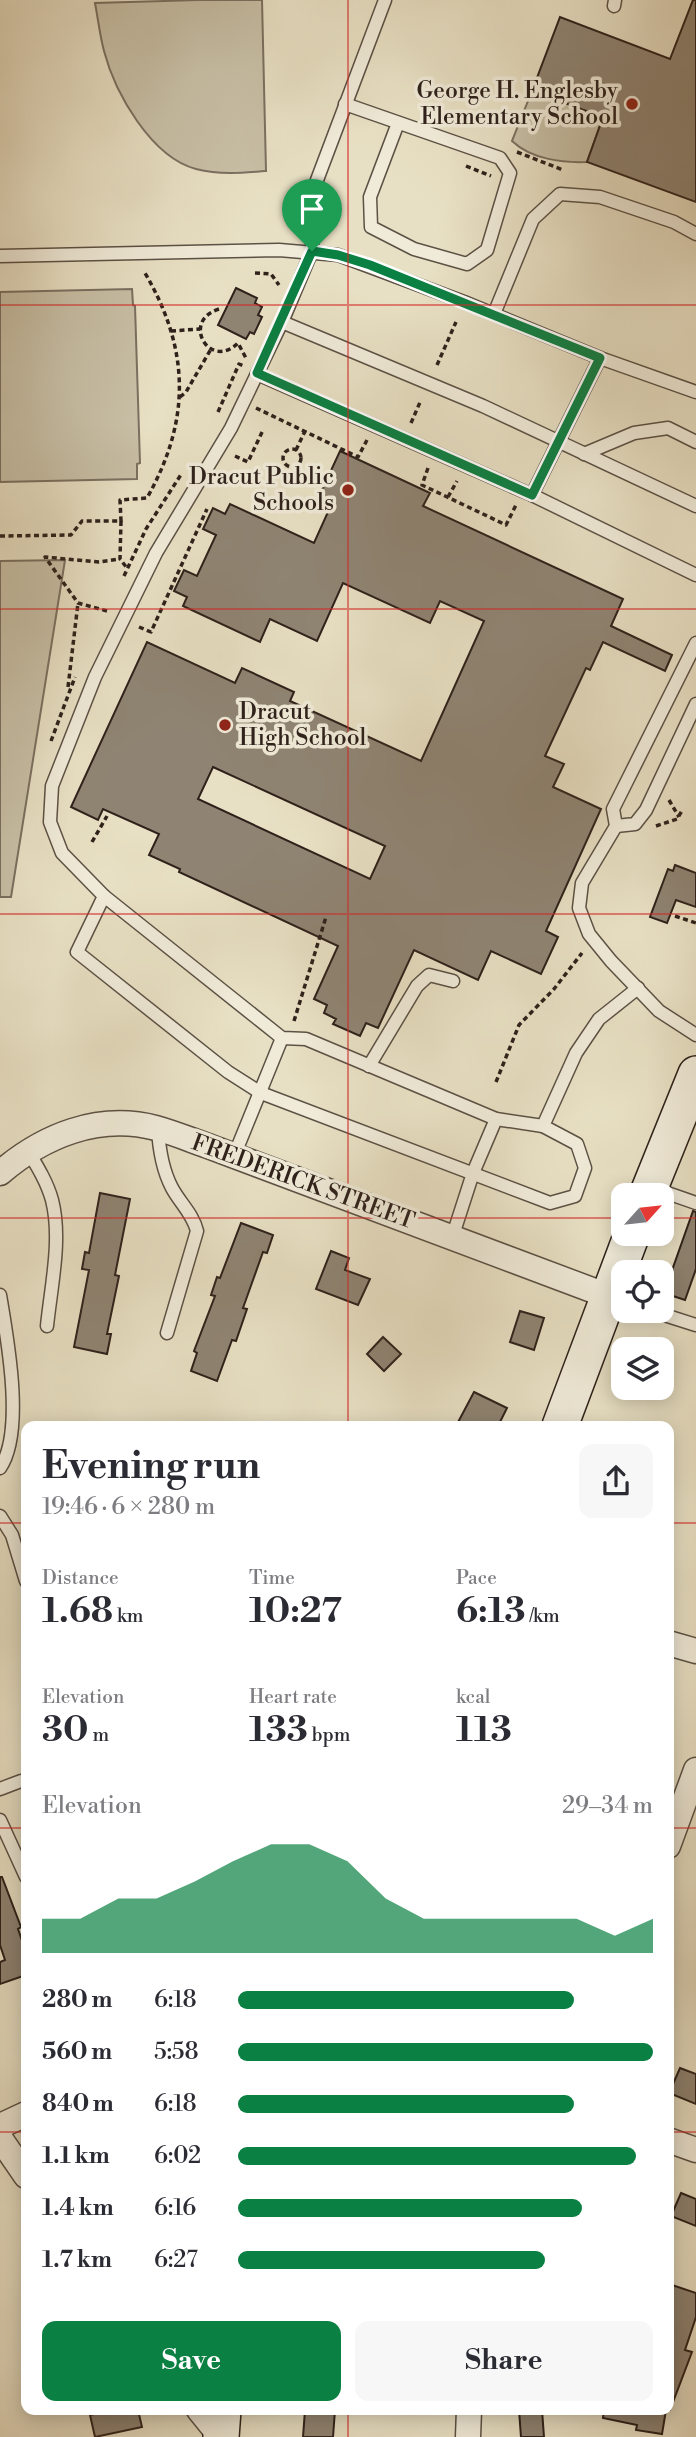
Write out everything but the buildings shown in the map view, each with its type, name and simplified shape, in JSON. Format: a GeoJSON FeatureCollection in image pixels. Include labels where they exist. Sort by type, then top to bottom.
{"type":"FeatureCollection","features":[{"type":"Feature","properties":{"kind":"main road"},"geometry":{"type":"LineString","coordinates":[[651,1183],[696,1074]]}},
{"type":"Feature","properties":{"kind":"main road"},"geometry":{"type":"LineString","coordinates":[[562,1421],[611,1310]]}},
{"type":"Feature","properties":{"kind":"main road"},"geometry":{"type":"LineString","coordinates":[[221,2437],[223,2415]]}},
{"type":"Feature","properties":{"kind":"street","name":"FREDERICK STREET"},"geometry":{"type":"LineString","coordinates":[[0,1173],[28,1151],[60,1135],[94,1125],[132,1124],[158,1128],[611,1297]]}},
{"type":"Feature","properties":{"kind":"street"},"geometry":{"type":"LineString","coordinates":[[674,1645],[696,1651]]}},
{"type":"Feature","properties":{"kind":"street"},"geometry":{"type":"LineString","coordinates":[[674,1830],[696,1770]]}},
{"type":"Feature","properties":{"kind":"street"},"geometry":{"type":"LineString","coordinates":[[0,2126],[21,2116]]}},
{"type":"Feature","properties":{"kind":"street"},"geometry":{"type":"LineString","coordinates":[[0,2138],[21,2169]]}},
{"type":"Feature","properties":{"kind":"street"},"geometry":{"type":"LineString","coordinates":[[674,2142],[696,2150]]}},
{"type":"Feature","properties":{"kind":"street"},"geometry":{"type":"LineString","coordinates":[[203,2415],[221,2437]]}},
{"type":"Feature","properties":{"kind":"street"},"geometry":{"type":"LineString","coordinates":[[468,2437],[470,2415]]}},
{"type":"Feature","properties":{"kind":"lane"},"geometry":{"type":"LineString","coordinates":[[104,896],[77,951],[228,1072],[261,1093],[550,1203],[575,1196],[585,1168],[577,1143],[542,1126],[496,1119],[306,1039],[282,1038],[104,896],[62,853],[50,821],[52,786],[95,677],[156,553],[231,428],[282,322],[312,251],[314,188],[385,0]]}},
{"type":"Feature","properties":{"kind":"lane"},"geometry":{"type":"LineString","coordinates":[[345,104],[500,158],[510,173],[488,250],[467,264],[414,249],[371,227],[370,197],[398,123]]}},
{"type":"Feature","properties":{"kind":"lane"},"geometry":{"type":"LineString","coordinates":[[494,314],[533,219],[560,194],[600,197],[674,222],[696,234]]}},
{"type":"Feature","properties":{"kind":"lane"},"geometry":{"type":"LineString","coordinates":[[0,256],[279,250],[338,255],[370,265],[600,358],[696,392]]}},
{"type":"Feature","properties":{"kind":"lane"},"geometry":{"type":"LineString","coordinates":[[282,322],[483,406],[696,506]]}},
{"type":"Feature","properties":{"kind":"lane"},"geometry":{"type":"LineString","coordinates":[[532,495],[600,358]]}},
{"type":"Feature","properties":{"kind":"lane"},"geometry":{"type":"LineString","coordinates":[[257,373],[532,495],[696,575]]}},
{"type":"Feature","properties":{"kind":"lane"},"geometry":{"type":"LineString","coordinates":[[584,454],[634,433],[668,428],[696,442]]}},
{"type":"Feature","properties":{"kind":"lane"},"geometry":{"type":"LineString","coordinates":[[696,643],[613,809],[617,825],[582,883],[579,908],[589,934],[659,1011],[696,1035]]}},
{"type":"Feature","properties":{"kind":"lane"},"geometry":{"type":"LineString","coordinates":[[617,825],[635,824],[646,810],[696,704]]}},
{"type":"Feature","properties":{"kind":"lane"},"geometry":{"type":"LineString","coordinates":[[369,1066],[417,986],[429,975],[453,981]]}},
{"type":"Feature","properties":{"kind":"lane"},"geometry":{"type":"LineString","coordinates":[[542,1126],[576,1053],[599,1018],[638,988]]}},
{"type":"Feature","properties":{"kind":"lane"},"geometry":{"type":"LineString","coordinates":[[234,1156],[282,1038]]}},
{"type":"Feature","properties":{"kind":"lane"},"geometry":{"type":"LineString","coordinates":[[452,1238],[473,1173],[496,1119]]}},
{"type":"Feature","properties":{"kind":"lane"},"geometry":{"type":"LineString","coordinates":[[158,1128],[160,1156],[172,1189],[191,1215],[197,1231],[167,1333]]}},
{"type":"Feature","properties":{"kind":"lane"},"geometry":{"type":"LineString","coordinates":[[28,1151],[50,1193],[54,1215],[55,1241],[47,1326]]}},
{"type":"Feature","properties":{"kind":"lane"},"geometry":{"type":"LineString","coordinates":[[674,1198],[696,1203]]}},
{"type":"Feature","properties":{"kind":"lane"},"geometry":{"type":"LineString","coordinates":[[0,1295],[13,1419],[12,1439],[0,1468]]}},
{"type":"Feature","properties":{"kind":"lane"},"geometry":{"type":"LineString","coordinates":[[674,1318],[696,1325]]}},
{"type":"Feature","properties":{"kind":"lane"},"geometry":{"type":"LineString","coordinates":[[0,1516],[12,1535],[21,1565]]}},
{"type":"Feature","properties":{"kind":"lane"},"geometry":{"type":"LineString","coordinates":[[0,1789],[21,1781]]}},
{"type":"Feature","properties":{"kind":"lane"},"geometry":{"type":"LineString","coordinates":[[0,1820],[21,1866]]}},
{"type":"Feature","properties":{"kind":"path"},"geometry":{"type":"LineString","coordinates":[[512,150],[563,170]]}},
{"type":"Feature","properties":{"kind":"path"},"geometry":{"type":"LineString","coordinates":[[127,568],[120,559],[120,500],[147,498],[163,469],[176,427],[180,388],[172,331],[155,289],[145,273]]}},
{"type":"Feature","properties":{"kind":"path"},"geometry":{"type":"LineString","coordinates":[[219,309],[206,316],[200,329],[203,343],[211,349],[227,351],[238,343],[249,362]]}},
{"type":"Feature","properties":{"kind":"path"},"geometry":{"type":"LineString","coordinates":[[437,365],[457,322]]}},
{"type":"Feature","properties":{"kind":"path"},"geometry":{"type":"LineString","coordinates":[[172,331],[200,329]]}},
{"type":"Feature","properties":{"kind":"path"},"geometry":{"type":"LineString","coordinates":[[179,399],[186,392],[211,349]]}},
{"type":"Feature","properties":{"kind":"path"},"geometry":{"type":"LineString","coordinates":[[226,394],[358,457],[366,440],[377,445]]}},
{"type":"Feature","properties":{"kind":"path"},"geometry":{"type":"LineString","coordinates":[[410,425],[421,400]]}},
{"type":"Feature","properties":{"kind":"path"},"geometry":{"type":"LineString","coordinates":[[235,456],[248,462],[263,430]]}},
{"type":"Feature","properties":{"kind":"path"},"geometry":{"type":"LineString","coordinates":[[296,450],[305,431]]}},
{"type":"Feature","properties":{"kind":"path"},"geometry":{"type":"LineString","coordinates":[[288,449],[296,450],[300,454],[299,463],[288,466],[284,462],[284,453],[288,449]]}},
{"type":"Feature","properties":{"kind":"path"},"geometry":{"type":"LineString","coordinates":[[418,464],[428,468],[422,485],[506,524]]}},
{"type":"Feature","properties":{"kind":"path"},"geometry":{"type":"LineString","coordinates":[[139,627],[151,632],[207,509]]}},
{"type":"Feature","properties":{"kind":"path"},"geometry":{"type":"LineString","coordinates":[[0,536],[71,535],[82,521],[121,521]]}},
{"type":"Feature","properties":{"kind":"path"},"geometry":{"type":"LineString","coordinates":[[107,611],[78,603],[45,557],[99,562],[120,559]]}},
{"type":"Feature","properties":{"kind":"path"},"geometry":{"type":"LineString","coordinates":[[67,693],[78,603]]}},
{"type":"Feature","properties":{"kind":"path"},"geometry":{"type":"LineString","coordinates":[[647,830],[677,819],[683,809]]}},
{"type":"Feature","properties":{"kind":"path"},"geometry":{"type":"LineString","coordinates":[[92,842],[107,816]]}},
{"type":"Feature","properties":{"kind":"path"},"geometry":{"type":"LineString","coordinates":[[675,916],[696,923]]}},
{"type":"Feature","properties":{"kind":"path"},"geometry":{"type":"LineString","coordinates":[[294,1021],[326,917]]}},
{"type":"Feature","properties":{"kind":"path"},"geometry":{"type":"LineString","coordinates":[[496,1082],[519,1025],[554,989],[586,949]]}},
{"type":"Feature","properties":{"kind":"shaded area"},"geometry":{"type":"Polygon","coordinates":[[[262,0],[266,171],[214,172],[196,169],[180,162],[164,151],[137,121],[109,68],[95,3],[262,0]]]}},
{"type":"Feature","properties":{"kind":"shaded area"},"geometry":{"type":"Polygon","coordinates":[[[532,91],[603,117],[587,162],[547,159],[528,152],[512,141],[532,91]]]}},
{"type":"Feature","properties":{"kind":"shaded area"},"geometry":{"type":"Polygon","coordinates":[[[132,289],[135,306],[140,463],[137,464],[137,479],[0,482],[0,292],[132,289]]]}},
{"type":"Feature","properties":{"kind":"shaded area"},"geometry":{"type":"Polygon","coordinates":[[[65,560],[11,897],[0,897],[0,561],[65,560]]]}},
{"type":"Feature","properties":{"kind":"place","name":"George H. Englesby Elementary School"},"geometry":{"type":"Point","coordinates":[632,104]}},
{"type":"Feature","properties":{"kind":"place","name":"Dracut Public Schools"},"geometry":{"type":"Point","coordinates":[348,490]}},
{"type":"Feature","properties":{"kind":"place","name":"Dracut High School"},"geometry":{"type":"Point","coordinates":[225,725]}},
{"type":"Feature","properties":{"kind":"route"},"geometry":{"type":"LineString","coordinates":[[312,251],[338,255],[370,265],[600,358],[532,495],[257,373],[312,251]]}}]}
